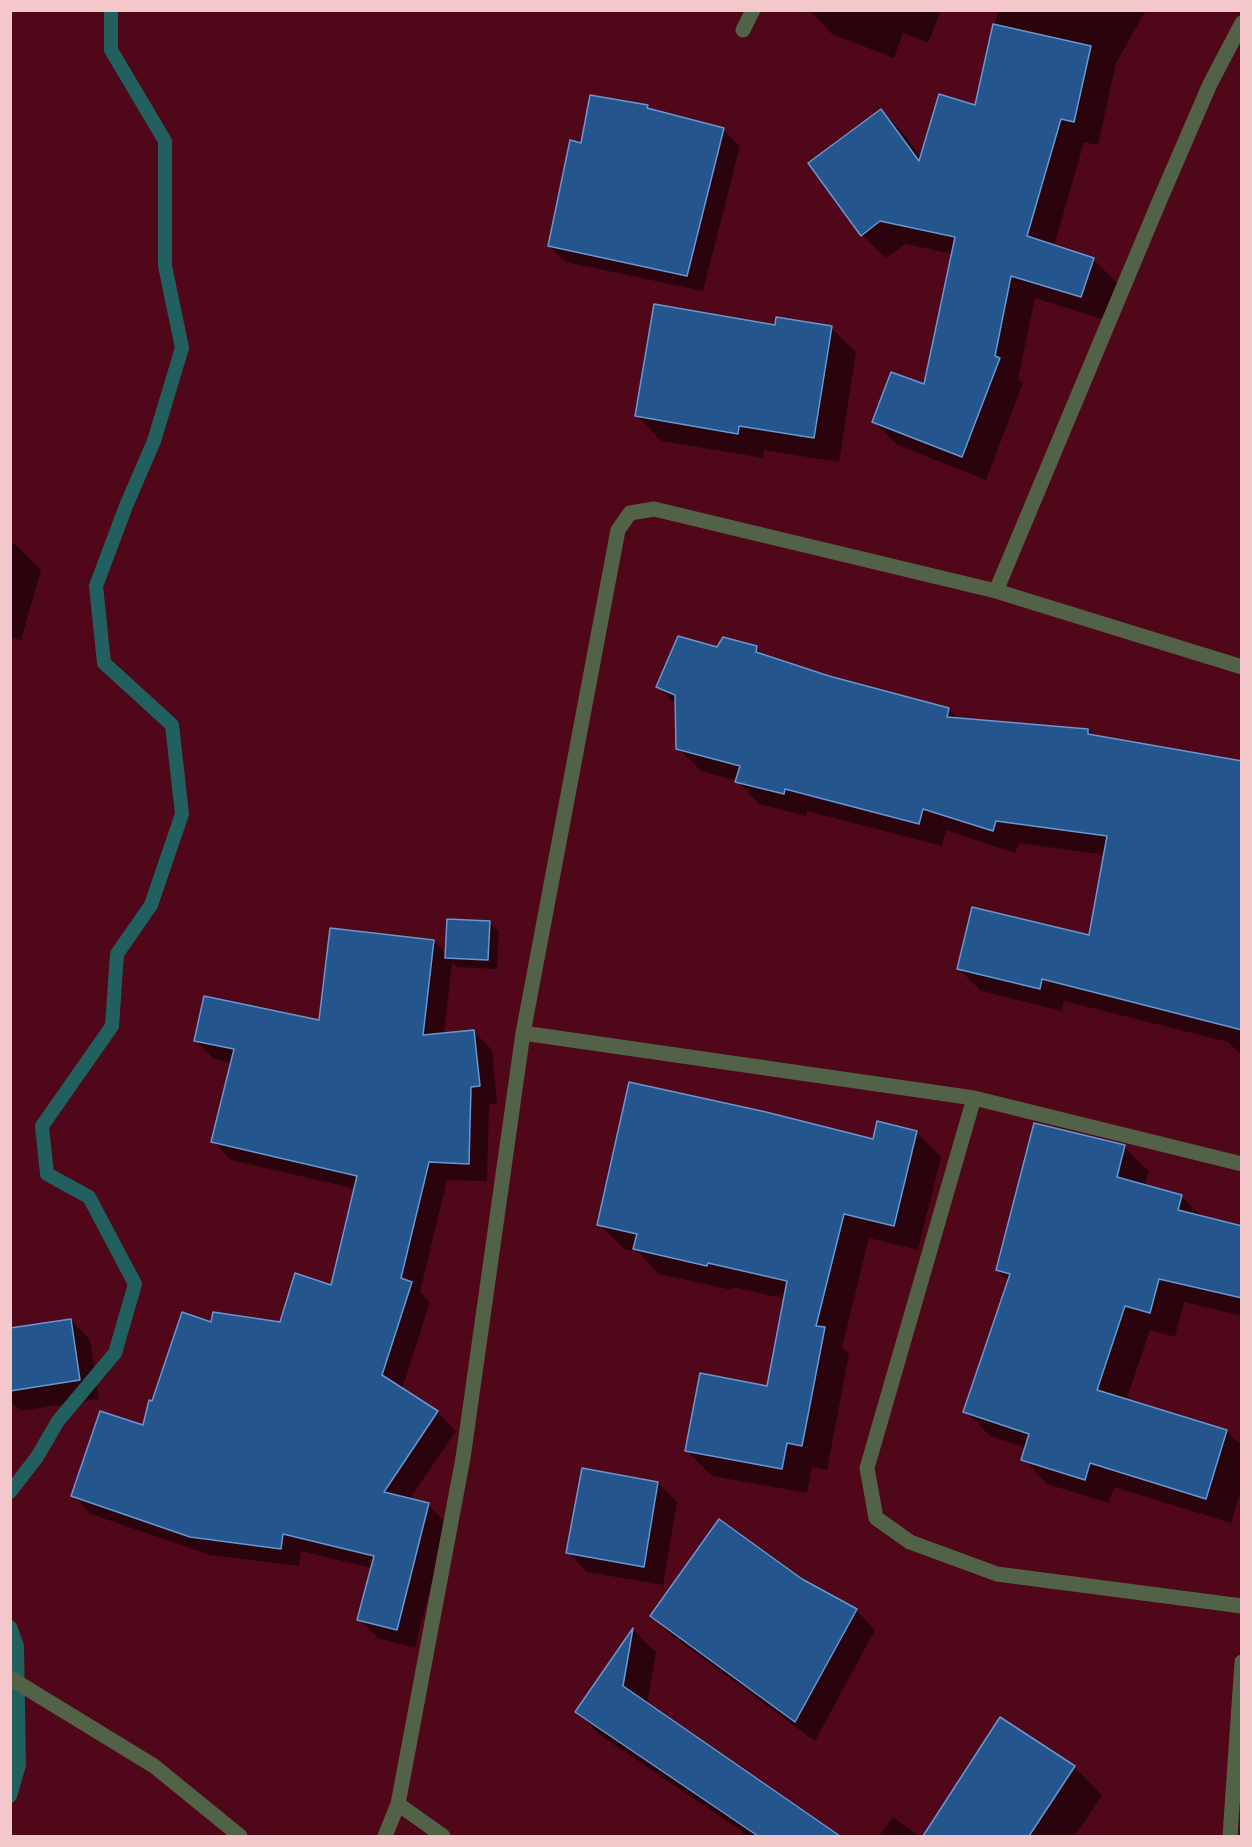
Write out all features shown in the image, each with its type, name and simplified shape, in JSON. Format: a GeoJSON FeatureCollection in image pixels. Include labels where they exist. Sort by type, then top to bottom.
{"type":"FeatureCollection","features":[{"type":"Feature","properties":{"kind":"street"},"geometry":{"type":"LineString","coordinates":[[743,30],[753,10]]}},
{"type":"Feature","properties":{"kind":"street"},"geometry":{"type":"LineString","coordinates":[[996,591],[1163,192],[1210,84],[1242,23]]}},
{"type":"Feature","properties":{"kind":"street"},"geometry":{"type":"LineString","coordinates":[[385,1836],[398,1804],[463,1458],[523,1033],[618,530],[630,513],[654,509],[996,591],[1242,667]]}},
{"type":"Feature","properties":{"kind":"street"},"geometry":{"type":"LineString","coordinates":[[523,1033],[974,1098],[1242,1164]]}},
{"type":"Feature","properties":{"kind":"street"},"geometry":{"type":"LineString","coordinates":[[974,1098],[867,1468],[876,1518],[910,1542],[997,1574],[1242,1606]]}},
{"type":"Feature","properties":{"kind":"street"},"geometry":{"type":"LineString","coordinates":[[1230,1836],[1242,1662]]}},
{"type":"Feature","properties":{"kind":"street"},"geometry":{"type":"LineString","coordinates":[[10,1678],[154,1766],[240,1836]]}},
{"type":"Feature","properties":{"kind":"street"},"geometry":{"type":"LineString","coordinates":[[398,1804],[443,1836]]}},
{"type":"Feature","properties":{"kind":"building"},"geometry":{"type":"Polygon","coordinates":[[[993,24],[1091,46],[1074,122],[1061,119],[1027,236],[1094,258],[1081,297],[1011,276],[995,356],[1000,358],[962,457],[872,422],[891,372],[924,384],[955,237],[880,221],[861,236],[808,163],[881,109],[919,161],[939,94],[975,105],[993,24]]]}},
{"type":"Feature","properties":{"kind":"building"},"geometry":{"type":"Polygon","coordinates":[[[590,95],[648,105],[647,108],[724,128],[687,276],[548,246],[570,140],[581,143],[590,95]]]}},
{"type":"Feature","properties":{"kind":"building"},"geometry":{"type":"Polygon","coordinates":[[[654,304],[775,325],[776,317],[832,326],[814,438],[739,426],[738,434],[635,416],[654,304]]]}},
{"type":"Feature","properties":{"kind":"building"},"geometry":{"type":"Polygon","coordinates":[[[678,636],[717,647],[723,637],[757,646],[756,652],[829,676],[949,708],[947,717],[1088,729],[1088,734],[1242,761],[1242,1030],[1042,979],[1040,989],[957,969],[972,907],[1089,935],[1107,836],[996,821],[993,831],[923,809],[919,824],[785,789],[784,794],[735,782],[740,766],[676,749],[675,695],[656,687],[678,636]]]}},
{"type":"Feature","properties":{"kind":"building"},"geometry":{"type":"Polygon","coordinates":[[[447,919],[490,921],[488,960],[445,958],[447,919]]]}},
{"type":"Feature","properties":{"kind":"building"},"geometry":{"type":"Polygon","coordinates":[[[330,928],[434,940],[423,1035],[474,1030],[480,1086],[471,1087],[469,1164],[429,1162],[401,1278],[412,1282],[382,1375],[438,1411],[384,1492],[429,1503],[397,1630],[357,1620],[374,1556],[283,1534],[281,1549],[190,1537],[71,1496],[100,1411],[143,1425],[149,1400],[152,1401],[182,1312],[211,1322],[213,1312],[280,1322],[295,1273],[331,1285],[357,1176],[211,1142],[234,1049],[194,1041],[204,996],[319,1020],[330,928]]]}},
{"type":"Feature","properties":{"kind":"building"},"geometry":{"type":"Polygon","coordinates":[[[629,1082],[766,1112],[873,1139],[877,1121],[917,1131],[894,1226],[844,1214],[816,1326],[825,1327],[802,1446],[787,1443],[782,1469],[685,1451],[700,1373],[767,1386],[787,1281],[633,1249],[637,1234],[597,1225],[629,1082]]]}},
{"type":"Feature","properties":{"kind":"building"},"geometry":{"type":"Polygon","coordinates":[[[1034,1123],[1125,1145],[1117,1177],[1182,1195],[1178,1210],[1242,1226],[1242,1298],[1159,1279],[1150,1313],[1125,1306],[1097,1390],[1227,1430],[1206,1499],[1090,1463],[1085,1480],[1021,1460],[1029,1434],[963,1412],[1010,1274],[996,1270],[1034,1123]]]}},
{"type":"Feature","properties":{"kind":"building"},"geometry":{"type":"Polygon","coordinates":[[[71,1319],[80,1380],[10,1391],[10,1328],[71,1319]]]}},
{"type":"Feature","properties":{"kind":"building"},"geometry":{"type":"Polygon","coordinates":[[[582,1468],[658,1482],[644,1567],[566,1553],[582,1468]]]}},
{"type":"Feature","properties":{"kind":"building"},"geometry":{"type":"Polygon","coordinates":[[[719,1519],[802,1579],[857,1609],[795,1722],[650,1616],[719,1519]]]}},
{"type":"Feature","properties":{"kind":"building"},"geometry":{"type":"Polygon","coordinates":[[[633,1628],[623,1686],[840,1836],[758,1836],[575,1712],[633,1628]]]}},
{"type":"Feature","properties":{"kind":"building"},"geometry":{"type":"Polygon","coordinates":[[[1000,1717],[1075,1766],[1029,1836],[923,1836],[1000,1717]]]}},
{"type":"Feature","properties":{"kind":"waterway"},"geometry":{"type":"LineString","coordinates":[[10,1492],[37,1457],[58,1421],[115,1353],[135,1284],[89,1197],[47,1174],[42,1126],[112,1026],[117,954],[151,905],[182,814],[172,725],[104,663],[96,586],[126,506],[154,441],[182,348],[165,266],[165,141],[111,50],[111,10]]}},
{"type":"Feature","properties":{"kind":"waterway"},"geometry":{"type":"LineString","coordinates":[[10,1627],[17,1646],[19,1765],[10,1796]]}}]}
